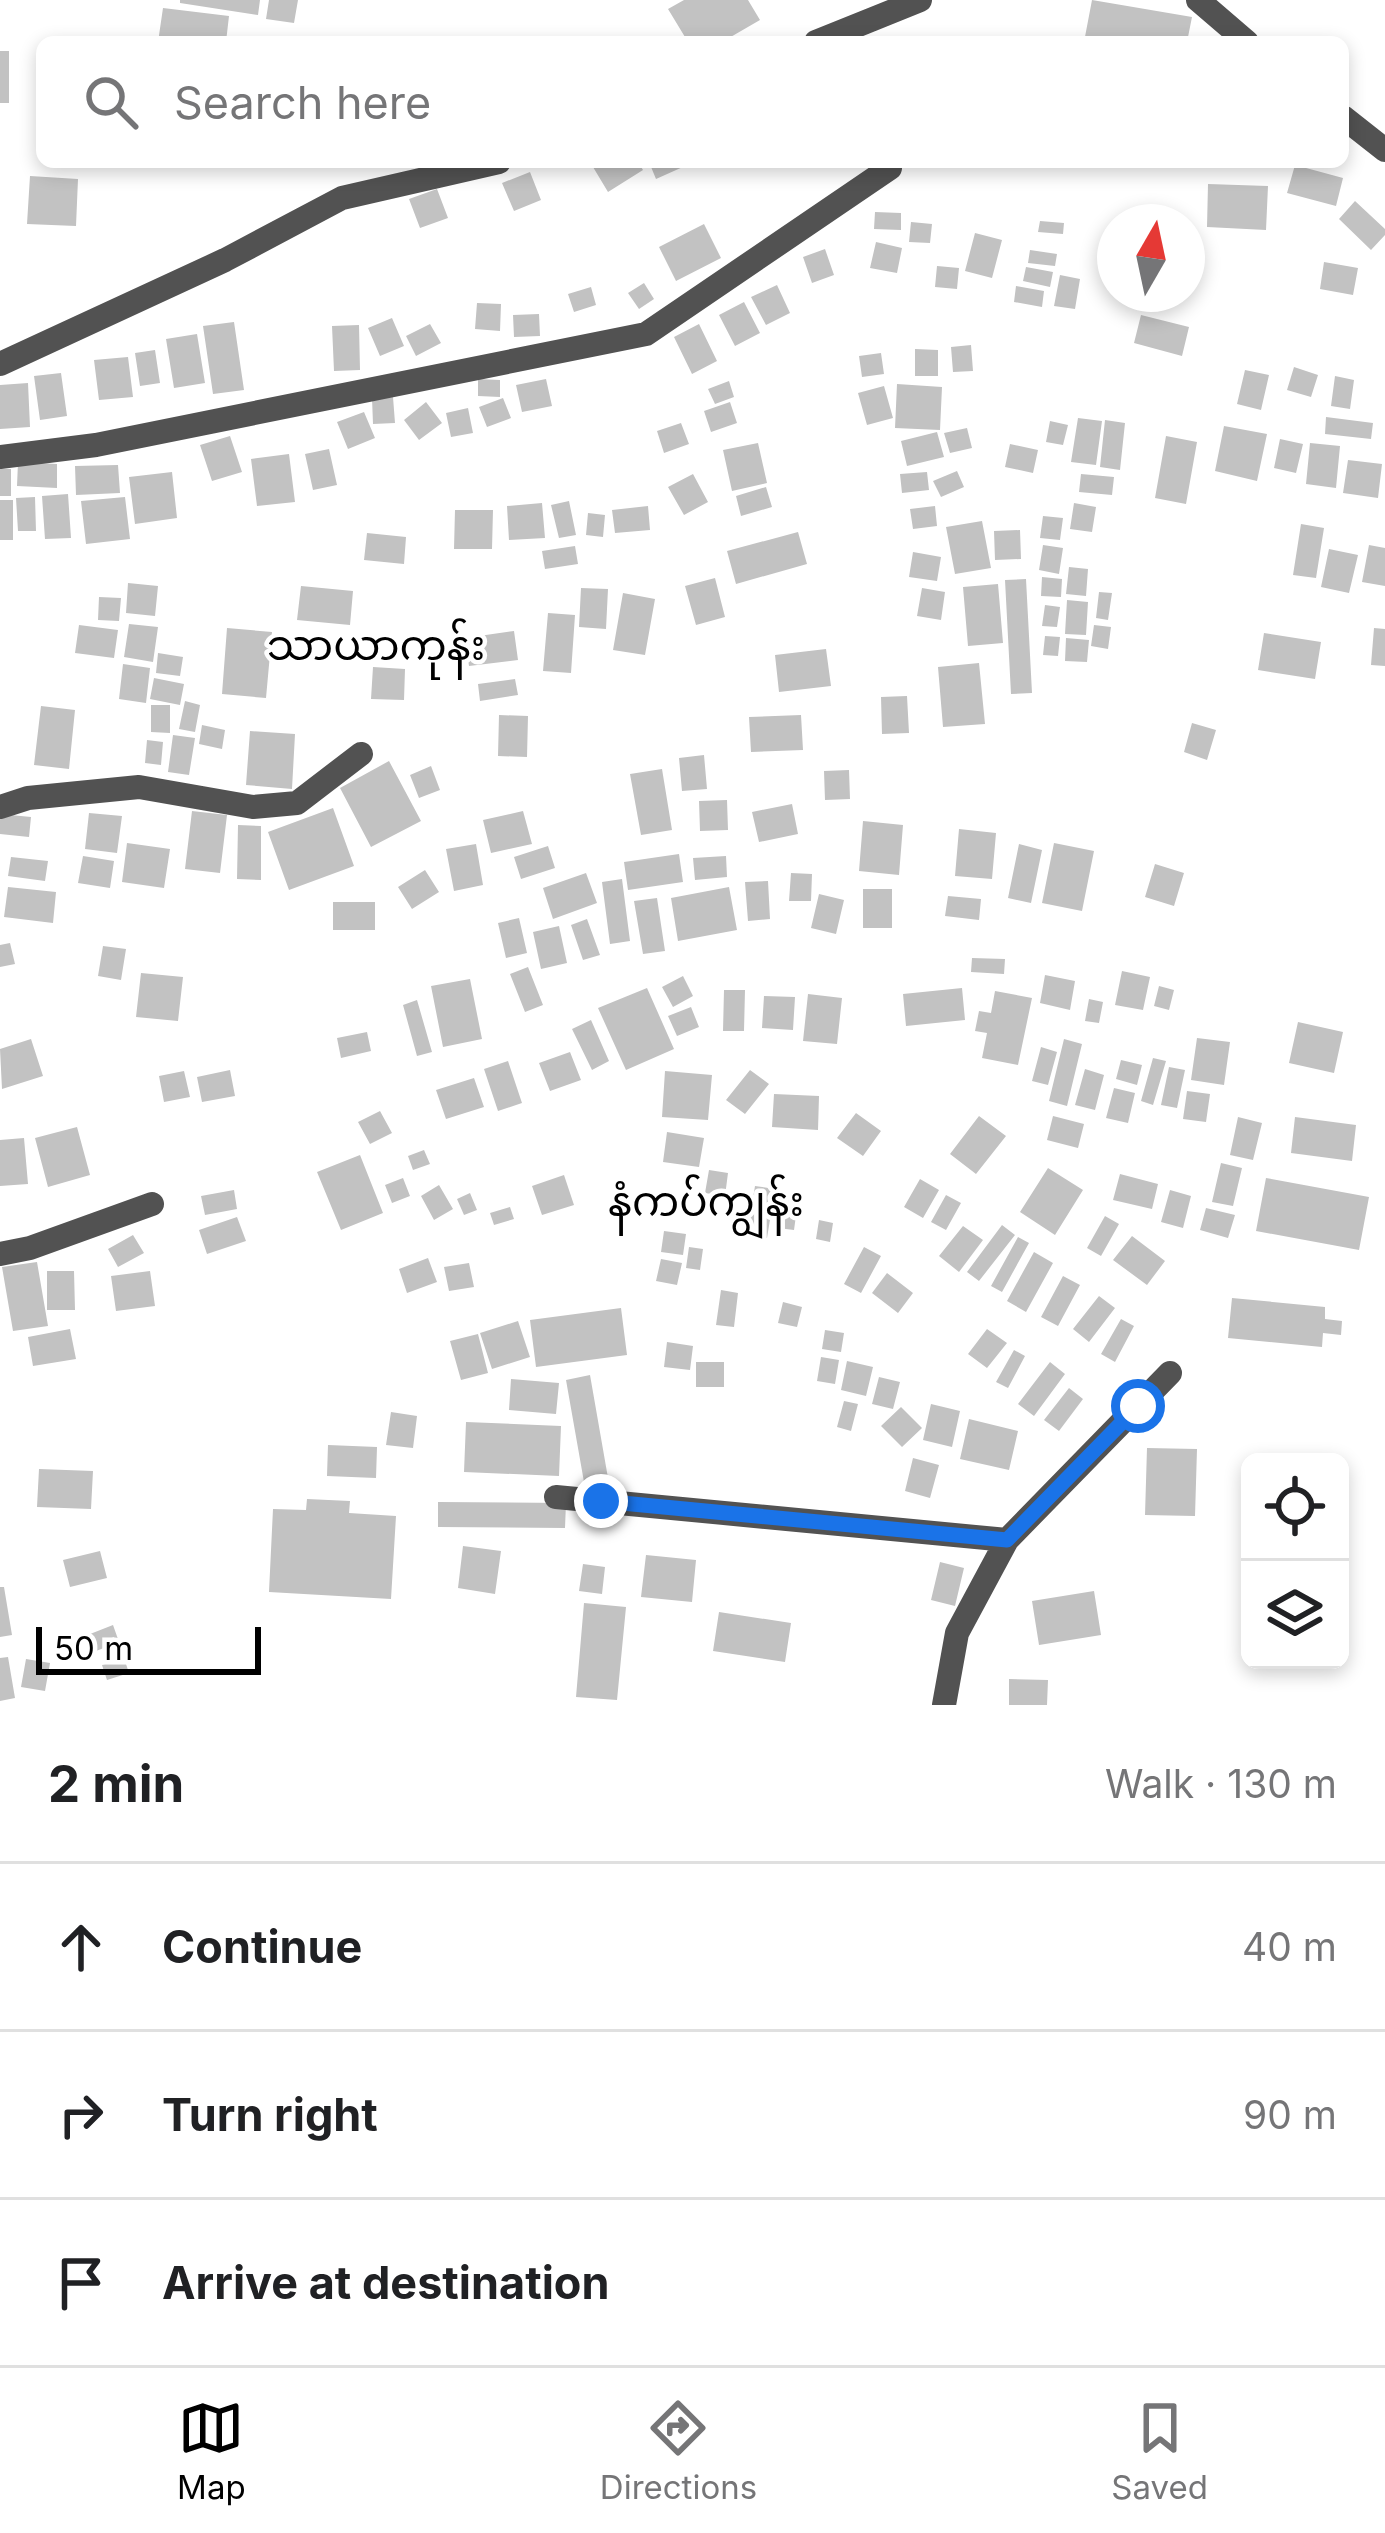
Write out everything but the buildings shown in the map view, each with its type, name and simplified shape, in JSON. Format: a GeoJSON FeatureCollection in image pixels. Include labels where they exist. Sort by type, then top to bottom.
{"type":"FeatureCollection","features":[{"type":"Feature","properties":{"kind":"street"},"geometry":{"type":"LineString","coordinates":[[831,36],[920,0]]}},
{"type":"Feature","properties":{"kind":"street"},"geometry":{"type":"LineString","coordinates":[[1198,0],[1240,36]]}},
{"type":"Feature","properties":{"kind":"street"},"geometry":{"type":"LineString","coordinates":[[1349,122],[1385,150]]}},
{"type":"Feature","properties":{"kind":"street"},"geometry":{"type":"LineString","coordinates":[[0,364],[225,260],[342,198],[473,168]]}},
{"type":"Feature","properties":{"kind":"street"},"geometry":{"type":"LineString","coordinates":[[0,457],[95,445],[646,334],[890,168]]}},
{"type":"Feature","properties":{"kind":"street"},"geometry":{"type":"LineString","coordinates":[[0,807],[28,798],[139,787],[253,807],[297,803],[361,754]]}},
{"type":"Feature","properties":{"kind":"street"},"geometry":{"type":"LineString","coordinates":[[0,1254],[152,1204]]}},
{"type":"Feature","properties":{"kind":"street"},"geometry":{"type":"LineString","coordinates":[[944,1705],[957,1633],[1007,1540],[1170,1373]]}},
{"type":"Feature","properties":{"kind":"street"},"geometry":{"type":"LineString","coordinates":[[556,1497],[1007,1540]]}},
{"type":"Feature","properties":{"kind":"district","name":"သာယာကုန်း"},"geometry":{"type":"Point","coordinates":[376,645]}},
{"type":"Feature","properties":{"kind":"district","name":"နံကပ်ကျွန်း"},"geometry":{"type":"Point","coordinates":[706,1201]}},
{"type":"Feature","properties":{"kind":"route"},"geometry":{"type":"LineString","coordinates":[[601,1501],[1007,1540],[1138,1406]]}}]}
